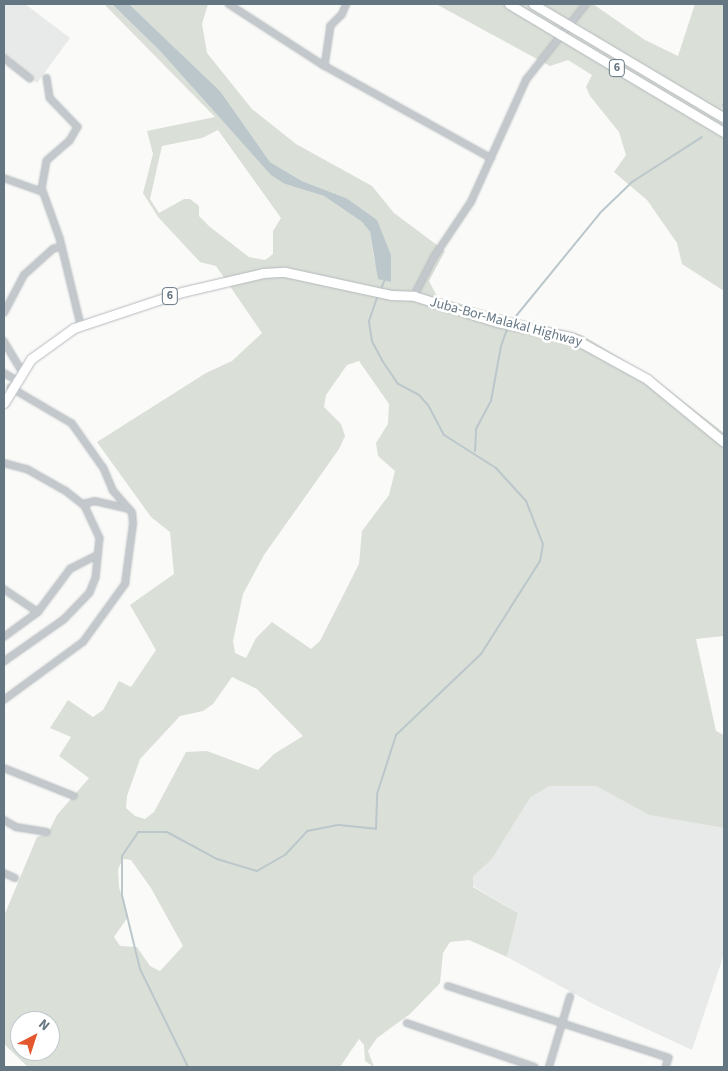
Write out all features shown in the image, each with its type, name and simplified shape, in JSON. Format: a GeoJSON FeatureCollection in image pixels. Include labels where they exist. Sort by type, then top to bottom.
{"type":"FeatureCollection","features":[{"type":"Feature","properties":{"kind":"main road","name":"6"},"geometry":{"type":"LineString","coordinates":[[509,4],[724,132]]}},
{"type":"Feature","properties":{"kind":"main road","name":"6"},"geometry":{"type":"LineString","coordinates":[[533,4],[724,118]]}},
{"type":"Feature","properties":{"kind":"main road","name":"Juba-Bor-Malakal Highway"},"geometry":{"type":"LineString","coordinates":[[4,403],[21,369],[56,339],[81,325],[182,292],[263,273],[300,273],[371,288],[391,295],[414,296],[497,322],[563,335],[598,348],[647,379],[724,442]]}},
{"type":"Feature","properties":{"kind":"street"},"geometry":{"type":"LineString","coordinates":[[229,4],[325,66],[491,158]]}},
{"type":"Feature","properties":{"kind":"street"},"geometry":{"type":"LineString","coordinates":[[325,66],[330,26],[342,15],[346,4]]}},
{"type":"Feature","properties":{"kind":"street"},"geometry":{"type":"LineString","coordinates":[[414,296],[434,257],[460,224],[526,80],[586,4]]}},
{"type":"Feature","properties":{"kind":"street"},"geometry":{"type":"LineString","coordinates":[[4,58],[30,78]]}},
{"type":"Feature","properties":{"kind":"street"},"geometry":{"type":"LineString","coordinates":[[47,78],[50,98],[78,127],[70,141],[47,161],[43,192],[62,246],[81,325]]}},
{"type":"Feature","properties":{"kind":"street"},"geometry":{"type":"LineString","coordinates":[[4,178],[43,192]]}},
{"type":"Feature","properties":{"kind":"street"},"geometry":{"type":"LineString","coordinates":[[4,313],[24,275],[52,249],[62,246]]}},
{"type":"Feature","properties":{"kind":"street"},"geometry":{"type":"LineString","coordinates":[[4,341],[21,369]]}},
{"type":"Feature","properties":{"kind":"street"},"geometry":{"type":"LineString","coordinates":[[4,373],[14,384],[72,424],[129,509],[133,524],[125,584],[83,642],[4,700]]}},
{"type":"Feature","properties":{"kind":"street"},"geometry":{"type":"LineString","coordinates":[[4,464],[52,480],[83,504],[100,538],[96,578],[90,593],[64,620],[4,662]]}},
{"type":"Feature","properties":{"kind":"street"},"geometry":{"type":"LineString","coordinates":[[83,504],[95,501],[129,509]]}},
{"type":"Feature","properties":{"kind":"street"},"geometry":{"type":"LineString","coordinates":[[4,637],[38,612],[70,569],[98,555]]}},
{"type":"Feature","properties":{"kind":"street"},"geometry":{"type":"LineString","coordinates":[[4,589],[38,612]]}},
{"type":"Feature","properties":{"kind":"street"},"geometry":{"type":"LineString","coordinates":[[4,768],[74,796]]}},
{"type":"Feature","properties":{"kind":"street"},"geometry":{"type":"LineString","coordinates":[[4,820],[16,827],[47,832]]}},
{"type":"Feature","properties":{"kind":"street"},"geometry":{"type":"LineString","coordinates":[[4,873],[15,878]]}},
{"type":"Feature","properties":{"kind":"street"},"geometry":{"type":"LineString","coordinates":[[448,986],[669,1058],[666,1067]]}},
{"type":"Feature","properties":{"kind":"street"},"geometry":{"type":"LineString","coordinates":[[550,1067],[570,997]]}},
{"type":"Feature","properties":{"kind":"street"},"geometry":{"type":"LineString","coordinates":[[407,1023],[535,1067]]}},
{"type":"Feature","properties":{"kind":"shaded area"},"geometry":{"type":"Polygon","coordinates":[[[4,4],[25,4],[70,38],[37,83],[4,57],[4,4]]]}},
{"type":"Feature","properties":{"kind":"shaded area"},"geometry":{"type":"Polygon","coordinates":[[[104,4],[112,4],[160,51],[238,138],[285,184],[324,196],[362,222],[370,232],[375,263],[391,255],[346,198],[302,181],[270,162],[220,91],[129,4],[208,4],[202,24],[207,53],[252,109],[296,144],[372,186],[394,213],[445,251],[429,281],[438,298],[582,335],[656,380],[724,433],[724,636],[696,639],[716,731],[724,735],[724,828],[649,815],[596,786],[549,786],[530,798],[492,859],[473,876],[473,887],[518,913],[507,957],[469,940],[450,942],[443,953],[440,983],[410,1014],[377,1038],[368,1051],[374,1067],[365,1061],[364,1045],[359,1039],[340,1067],[28,1067],[22,1061],[60,1061],[60,1011],[10,1011],[10,1050],[4,1044],[4,916],[37,837],[48,833],[57,815],[89,778],[59,756],[71,737],[50,728],[68,700],[93,717],[103,710],[119,681],[131,687],[156,650],[130,605],[174,574],[170,532],[151,517],[97,442],[206,373],[232,361],[262,333],[216,266],[200,262],[158,217],[143,193],[153,154],[147,131],[215,117],[104,4]],[[218,130],[202,138],[162,146],[150,199],[159,213],[184,199],[190,199],[199,206],[199,216],[210,227],[249,257],[265,260],[273,254],[273,231],[281,218],[218,130]],[[359,361],[347,365],[326,395],[324,407],[341,424],[345,436],[339,449],[264,555],[243,594],[233,641],[235,653],[246,658],[256,638],[272,622],[311,649],[320,641],[359,564],[362,531],[389,495],[395,471],[378,456],[376,443],[388,424],[389,404],[359,361]],[[232,677],[213,704],[203,711],[180,716],[140,759],[127,796],[126,808],[135,816],[145,819],[154,812],[186,752],[207,751],[258,770],[274,754],[303,736],[257,689],[232,677]],[[123,859],[118,869],[119,887],[128,917],[114,937],[120,946],[137,947],[150,966],[160,971],[183,946],[151,888],[131,860],[123,859]]]}},
{"type":"Feature","properties":{"kind":"shaded area"},"geometry":{"type":"Polygon","coordinates":[[[112,4],[129,4],[220,91],[270,162],[302,181],[346,198],[377,220],[391,255],[391,282],[378,279],[370,232],[362,222],[324,196],[285,184],[271,175],[160,51],[112,4]]]}},
{"type":"Feature","properties":{"kind":"shaded area"},"geometry":{"type":"Polygon","coordinates":[[[436,4],[593,4],[645,40],[678,56],[695,4],[724,4],[724,291],[682,264],[677,243],[647,200],[614,172],[626,155],[619,132],[590,96],[586,87],[592,75],[568,60],[550,66],[436,4]]]}},
{"type":"Feature","properties":{"kind":"shaded area"},"geometry":{"type":"Polygon","coordinates":[[[549,786],[596,786],[649,815],[724,828],[724,954],[692,1050],[595,1005],[507,957],[518,913],[473,886],[473,875],[492,859],[530,798],[549,786]]]}},
{"type":"Feature","properties":{"kind":"waterway"},"geometry":{"type":"LineString","coordinates":[[512,321],[600,213],[632,182],[702,137]]}},
{"type":"Feature","properties":{"kind":"waterway"},"geometry":{"type":"LineString","coordinates":[[380,291],[385,279]]}},
{"type":"Feature","properties":{"kind":"waterway"},"geometry":{"type":"LineString","coordinates":[[188,1067],[140,969],[122,895],[122,856],[138,832],[167,832],[217,859],[257,871],[285,855],[307,831],[339,825],[376,829],[377,794],[396,735],[481,654],[540,561],[543,544],[526,501],[496,468],[444,435],[428,405],[419,395],[398,384],[382,360],[372,341],[369,321],[378,295]]}},
{"type":"Feature","properties":{"kind":"waterway"},"geometry":{"type":"LineString","coordinates":[[475,451],[476,429],[491,401],[501,346],[508,327]]}}]}
